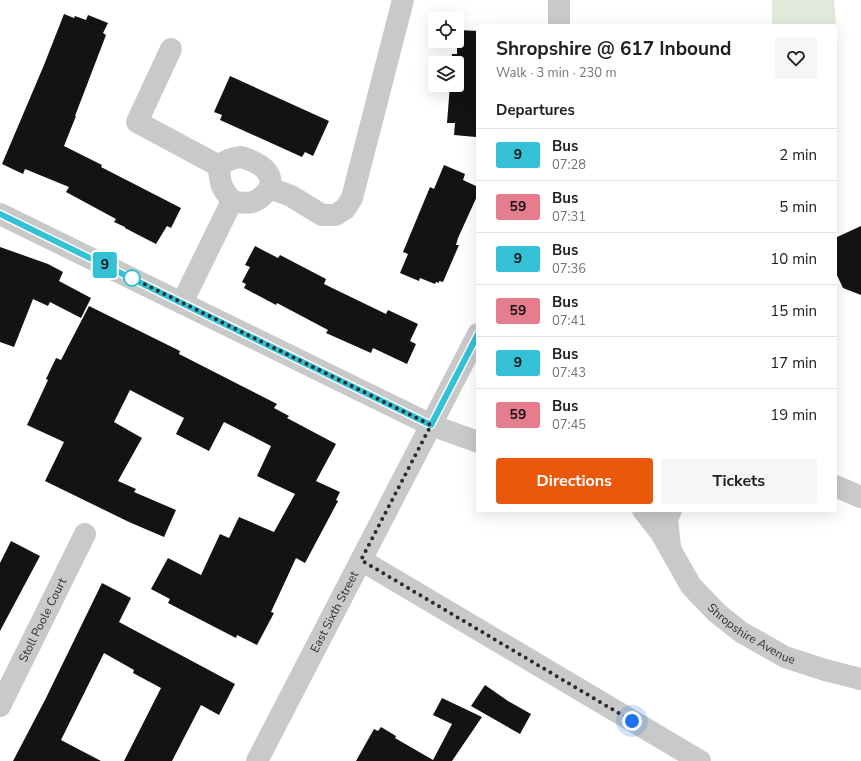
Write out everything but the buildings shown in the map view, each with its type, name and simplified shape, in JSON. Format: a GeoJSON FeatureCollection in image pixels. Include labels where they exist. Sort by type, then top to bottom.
{"type":"FeatureCollection","features":[{"type":"Feature","properties":{"kind":"street"},"geometry":{"type":"LineString","coordinates":[[270,188],[291,196],[322,215],[335,215],[345,209],[352,198],[403,0]]}},
{"type":"Feature","properties":{"kind":"street"},"geometry":{"type":"LineString","coordinates":[[559,0],[559,24]]}},
{"type":"Feature","properties":{"kind":"street"},"geometry":{"type":"LineString","coordinates":[[171,50],[137,122],[219,166]]}},
{"type":"Feature","properties":{"kind":"street"},"geometry":{"type":"LineString","coordinates":[[241,157],[252,160],[263,168],[270,177],[270,188],[256,201],[245,204],[232,201],[222,188],[219,166],[233,158],[241,157]]}},
{"type":"Feature","properties":{"kind":"street"},"geometry":{"type":"LineString","coordinates":[[182,303],[232,201]]}},
{"type":"Feature","properties":{"kind":"street"},"geometry":{"type":"LineString","coordinates":[[0,214],[431,425],[476,441]]}},
{"type":"Feature","properties":{"kind":"street","name":"East Sixth Street"},"geometry":{"type":"LineString","coordinates":[[257,761],[476,338]]}},
{"type":"Feature","properties":{"kind":"street"},"geometry":{"type":"LineString","coordinates":[[837,487],[861,497]]}},
{"type":"Feature","properties":{"kind":"street","name":"Shropshire Avenue"},"geometry":{"type":"LineString","coordinates":[[645,512],[653,521],[671,549],[691,586],[717,613],[741,632],[785,657],[825,670],[861,679]]}},
{"type":"Feature","properties":{"kind":"street","name":"Shropshire Avenue"},"geometry":{"type":"LineString","coordinates":[[670,512],[667,519],[671,549]]}},
{"type":"Feature","properties":{"kind":"street","name":"Stoll Poole Court"},"geometry":{"type":"LineString","coordinates":[[0,706],[85,534]]}},
{"type":"Feature","properties":{"kind":"street"},"geometry":{"type":"LineString","coordinates":[[361,560],[700,761]]}},
{"type":"Feature","properties":{"kind":"green space"},"geometry":{"type":"Polygon","coordinates":[[[772,0],[834,0],[836,24],[772,24],[772,0]]]}},
{"type":"Feature","properties":{"kind":"bus line","name":"9"},"geometry":{"type":"LineString","coordinates":[[0,214],[431,425],[476,338]]}},
{"type":"Feature","properties":{"kind":"route"},"geometry":{"type":"LineString","coordinates":[[132,278],[431,425],[361,560],[632,721]]}}]}
